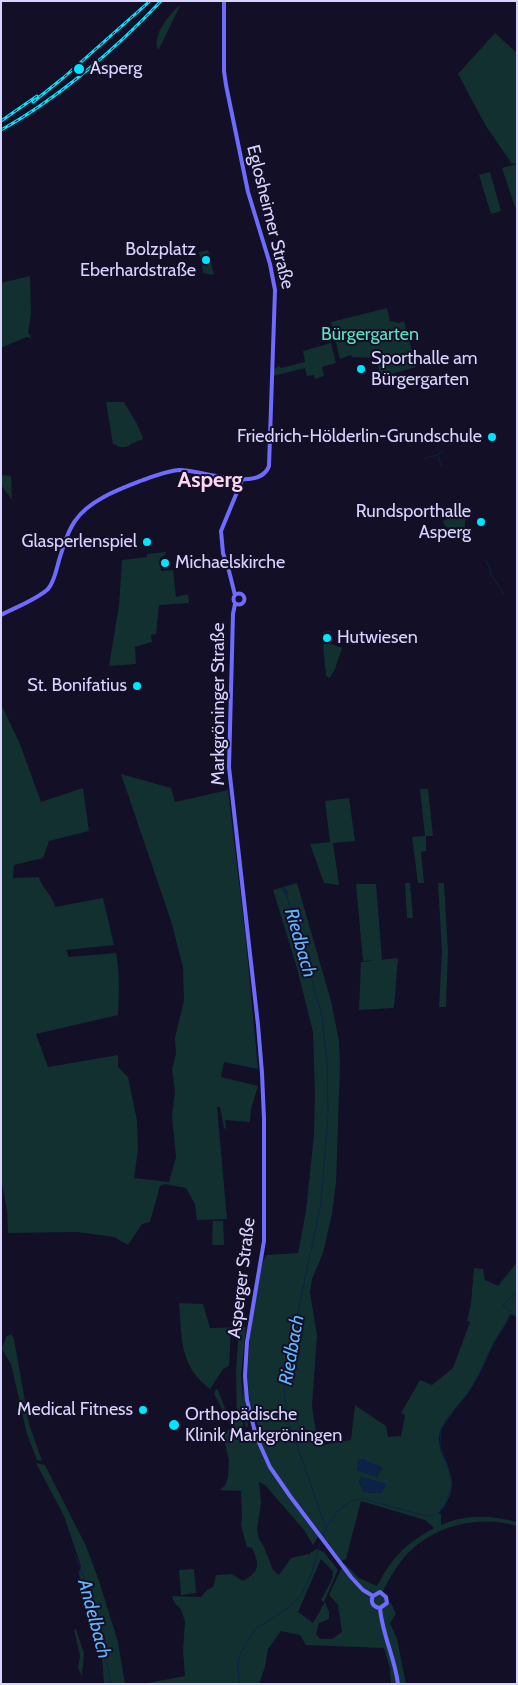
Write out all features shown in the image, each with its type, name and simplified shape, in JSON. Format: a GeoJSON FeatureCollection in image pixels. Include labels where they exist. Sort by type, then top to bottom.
{"type":"FeatureCollection","features":[{"type":"Feature","properties":{"kind":"main road","name":"Eglosheimer Straße"},"geometry":{"type":"LineString","coordinates":[[224,1],[224,71],[226,85],[248,192],[270,264],[275,290],[270,462],[268,470],[260,476],[242,480]]}},
{"type":"Feature","properties":{"kind":"main road"},"geometry":{"type":"LineString","coordinates":[[1,615],[38,596],[51,584],[71,527],[78,516],[93,504],[138,482],[172,471],[192,471],[222,478],[242,480],[221,531],[223,553],[230,571],[235,594],[233,599],[236,604],[242,604],[244,598],[241,594],[235,594]]}},
{"type":"Feature","properties":{"kind":"main road","name":"Markgröninger Straße"},"geometry":{"type":"LineString","coordinates":[[236,604],[233,614],[229,767],[244,894]]}},
{"type":"Feature","properties":{"kind":"main road","name":"Asperger Straße"},"geometry":{"type":"LineString","coordinates":[[244,894],[262,1073],[264,1167],[264,1243],[247,1342],[245,1376],[247,1400],[256,1436],[276,1477],[351,1576],[363,1590],[372,1596]]}},
{"type":"Feature","properties":{"kind":"main road"},"geometry":{"type":"LineString","coordinates":[[380,1592],[386,1597],[385,1605],[380,1608],[374,1606],[372,1596],[380,1592]]}},
{"type":"Feature","properties":{"kind":"main road"},"geometry":{"type":"LineString","coordinates":[[380,1608],[382,1623],[394,1660],[398,1684]]}},
{"type":"Feature","properties":{"kind":"green space"},"geometry":{"type":"Polygon","coordinates":[[[180,6],[158,49],[157,38],[162,26],[180,6]]]}},
{"type":"Feature","properties":{"kind":"green space"},"geometry":{"type":"Polygon","coordinates":[[[495,33],[517,53],[517,163],[512,164],[486,126],[458,74],[495,33]]]}},
{"type":"Feature","properties":{"kind":"green space"},"geometry":{"type":"Polygon","coordinates":[[[517,164],[517,207],[515,207],[502,168],[517,164]]]}},
{"type":"Feature","properties":{"kind":"green space"},"geometry":{"type":"Polygon","coordinates":[[[490,172],[501,211],[491,214],[479,175],[490,172]]]}},
{"type":"Feature","properties":{"kind":"green space","name":"Bolzplatz Eberhardstraße"},"geometry":{"type":"Polygon","coordinates":[[[208,250],[214,275],[203,273],[199,252],[208,250]]]}},
{"type":"Feature","properties":{"kind":"green space"},"geometry":{"type":"Polygon","coordinates":[[[30,276],[31,313],[28,333],[32,338],[26,337],[1,348],[1,283],[30,276]]]}},
{"type":"Feature","properties":{"kind":"green space","name":"Bürgergarten"},"geometry":{"type":"Polygon","coordinates":[[[387,308],[390,321],[399,323],[404,321],[416,367],[381,377],[376,358],[352,357],[351,355],[340,359],[331,322],[387,308]]]}},
{"type":"Feature","properties":{"kind":"green space"},"geometry":{"type":"Polygon","coordinates":[[[331,343],[336,363],[322,367],[324,376],[315,379],[314,375],[307,376],[305,368],[273,376],[273,370],[279,366],[281,368],[305,362],[303,351],[331,343]]]}},
{"type":"Feature","properties":{"kind":"green space"},"geometry":{"type":"Polygon","coordinates":[[[106,402],[124,402],[137,424],[143,438],[141,441],[124,447],[113,444],[106,402]]]}},
{"type":"Feature","properties":{"kind":"green space"},"geometry":{"type":"Polygon","coordinates":[[[1,476],[11,476],[12,500],[1,485],[1,476]]]}},
{"type":"Feature","properties":{"kind":"green space"},"geometry":{"type":"Polygon","coordinates":[[[464,512],[466,514],[466,542],[457,532],[445,526],[443,521],[464,512]]]}},
{"type":"Feature","properties":{"kind":"green space"},"geometry":{"type":"Polygon","coordinates":[[[166,552],[160,558],[161,571],[173,570],[176,597],[188,594],[189,603],[159,605],[156,634],[151,635],[152,642],[135,647],[136,664],[109,666],[119,605],[122,560],[147,557],[147,554],[166,552]]]}},
{"type":"Feature","properties":{"kind":"green space","name":"Hutwiesen"},"geometry":{"type":"Polygon","coordinates":[[[330,631],[331,644],[342,648],[330,678],[326,676],[323,632],[330,631]]]}},
{"type":"Feature","properties":{"kind":"green space"},"geometry":{"type":"Polygon","coordinates":[[[1,704],[20,744],[41,802],[83,788],[89,831],[49,841],[43,858],[14,865],[13,878],[39,877],[55,907],[103,898],[114,945],[66,950],[69,957],[116,953],[119,976],[118,1015],[36,1034],[48,1067],[118,1055],[118,1067],[128,1077],[137,1121],[138,1150],[134,1178],[169,1182],[176,1157],[172,1116],[175,1091],[172,1069],[176,1054],[175,1038],[184,1000],[183,967],[171,921],[121,774],[171,788],[175,802],[228,790],[246,941],[258,1069],[224,1062],[221,1077],[258,1086],[251,1109],[250,1122],[225,1120],[226,1129],[224,1128],[220,1107],[217,1107],[227,1219],[197,1220],[195,1204],[186,1188],[165,1184],[160,1186],[150,1222],[142,1224],[128,1245],[114,1237],[78,1232],[8,1233],[7,1211],[1,1178],[1,704]]]}},
{"type":"Feature","properties":{"kind":"green space"},"geometry":{"type":"Polygon","coordinates":[[[420,789],[428,789],[433,836],[426,836],[426,851],[421,852],[424,883],[418,883],[412,837],[425,836],[420,789]]]}},
{"type":"Feature","properties":{"kind":"green space"},"geometry":{"type":"Polygon","coordinates":[[[349,798],[355,841],[333,843],[339,885],[324,883],[310,844],[330,842],[325,801],[349,798]]]}},
{"type":"Feature","properties":{"kind":"green space"},"geometry":{"type":"Polygon","coordinates":[[[297,883],[331,1001],[339,1041],[336,1183],[332,1214],[323,1253],[312,1279],[310,1293],[317,1335],[312,1406],[315,1426],[321,1445],[351,1440],[355,1405],[386,1426],[388,1437],[401,1436],[405,1415],[401,1413],[420,1380],[432,1385],[453,1368],[470,1322],[467,1321],[471,1303],[474,1268],[483,1269],[485,1280],[498,1286],[517,1262],[517,1317],[510,1314],[473,1385],[442,1426],[440,1432],[439,1442],[449,1469],[452,1489],[448,1500],[438,1513],[441,1514],[441,1525],[469,1517],[488,1517],[517,1522],[517,1526],[486,1522],[454,1526],[426,1539],[413,1549],[396,1568],[382,1593],[386,1597],[387,1603],[391,1603],[396,1614],[390,1623],[397,1639],[406,1684],[391,1684],[390,1669],[384,1648],[306,1645],[300,1635],[281,1631],[268,1649],[265,1667],[259,1684],[143,1684],[185,1676],[183,1651],[185,1621],[181,1610],[174,1602],[172,1596],[201,1597],[207,1590],[213,1587],[216,1575],[232,1574],[243,1581],[253,1574],[257,1567],[255,1554],[252,1548],[247,1547],[241,1525],[241,1491],[219,1490],[225,1486],[228,1477],[229,1460],[224,1440],[226,1431],[230,1429],[241,1437],[256,1436],[276,1475],[319,1535],[313,1545],[304,1530],[265,1485],[259,1482],[261,1502],[257,1530],[273,1570],[279,1575],[291,1558],[309,1554],[316,1549],[324,1552],[338,1570],[324,1602],[321,1600],[332,1579],[333,1571],[321,1559],[298,1612],[313,1623],[325,1602],[329,1612],[329,1619],[319,1623],[316,1634],[320,1639],[332,1639],[342,1632],[338,1605],[329,1595],[344,1563],[359,1578],[377,1586],[387,1568],[399,1554],[415,1540],[434,1528],[425,1520],[361,1501],[346,1559],[342,1561],[284,1485],[271,1464],[260,1441],[262,1440],[250,1404],[247,1375],[251,1325],[263,1261],[267,1255],[298,1253],[306,1211],[314,1134],[313,1032],[297,968],[273,890],[297,883]],[[360,1459],[357,1463],[357,1470],[377,1477],[382,1468],[360,1459]],[[361,1477],[359,1481],[364,1492],[381,1493],[385,1484],[361,1477]]]}},
{"type":"Feature","properties":{"kind":"green space"},"geometry":{"type":"Polygon","coordinates":[[[405,883],[410,883],[413,918],[407,918],[405,883]]]}},
{"type":"Feature","properties":{"kind":"green space"},"geometry":{"type":"Polygon","coordinates":[[[438,883],[444,883],[448,952],[446,1007],[439,1007],[442,952],[438,883]]]}},
{"type":"Feature","properties":{"kind":"green space"},"geometry":{"type":"Polygon","coordinates":[[[356,884],[376,884],[382,960],[363,961],[356,884]]]}},
{"type":"Feature","properties":{"kind":"green space"},"geometry":{"type":"Polygon","coordinates":[[[398,958],[394,1008],[359,1010],[361,962],[398,958]]]}},
{"type":"Feature","properties":{"kind":"green space"},"geometry":{"type":"Polygon","coordinates":[[[213,1221],[223,1221],[224,1245],[212,1245],[213,1221]]]}},
{"type":"Feature","properties":{"kind":"green space"},"geometry":{"type":"Polygon","coordinates":[[[260,1260],[244,1359],[247,1331],[260,1260]]]}},
{"type":"Feature","properties":{"kind":"green space"},"geometry":{"type":"Polygon","coordinates":[[[179,1303],[203,1304],[210,1328],[246,1327],[241,1375],[243,1403],[244,1364],[244,1389],[248,1426],[246,1428],[243,1413],[243,1429],[240,1431],[228,1420],[214,1394],[216,1389],[218,1390],[232,1421],[237,1419],[236,1370],[239,1328],[231,1328],[229,1366],[223,1369],[210,1389],[192,1371],[187,1361],[182,1339],[179,1303]]]}},
{"type":"Feature","properties":{"kind":"green space"},"geometry":{"type":"Polygon","coordinates":[[[11,1334],[14,1339],[29,1424],[42,1461],[37,1460],[27,1434],[11,1364],[2,1349],[6,1337],[11,1334]]]}},
{"type":"Feature","properties":{"kind":"green space"},"geometry":{"type":"Polygon","coordinates":[[[36,1463],[45,1465],[86,1546],[118,1642],[125,1684],[104,1684],[102,1657],[80,1580],[79,1572],[81,1566],[64,1516],[36,1463]]]}},
{"type":"Feature","properties":{"kind":"green space"},"geometry":{"type":"Polygon","coordinates":[[[194,1569],[196,1593],[181,1595],[179,1570],[194,1569]]]}},
{"type":"Feature","properties":{"kind":"green space"},"geometry":{"type":"Polygon","coordinates":[[[76,1629],[84,1653],[82,1676],[78,1668],[80,1656],[74,1630],[76,1629]]]}},
{"type":"Feature","properties":{"kind":"water"},"geometry":{"type":"Polygon","coordinates":[[[360,1459],[382,1467],[377,1477],[357,1470],[357,1463],[360,1459]]]}},
{"type":"Feature","properties":{"kind":"water"},"geometry":{"type":"Polygon","coordinates":[[[361,1477],[386,1484],[382,1493],[364,1492],[359,1481],[361,1477]]]}},
{"type":"Feature","properties":{"kind":"waterway"},"geometry":{"type":"LineString","coordinates":[[425,458],[444,451]]}},
{"type":"Feature","properties":{"kind":"waterway"},"geometry":{"type":"LineString","coordinates":[[438,455],[441,466]]}},
{"type":"Feature","properties":{"kind":"waterway"},"geometry":{"type":"LineString","coordinates":[[486,561],[491,575],[504,594]]}},
{"type":"Feature","properties":{"kind":"waterway","name":"Riedbach"},"geometry":{"type":"LineString","coordinates":[[284,888],[286,893]]}},
{"type":"Feature","properties":{"kind":"waterway","name":"Riedbach"},"geometry":{"type":"LineString","coordinates":[[286,893],[322,1017],[327,1062],[328,1111]]}},
{"type":"Feature","properties":{"kind":"waterway","name":"Riedbach"},"geometry":{"type":"LineString","coordinates":[[311,1251],[321,1202],[328,1117]]}},
{"type":"Feature","properties":{"kind":"waterway","name":"Riedbach"},"geometry":{"type":"LineString","coordinates":[[310,1255],[284,1378],[284,1393],[288,1420],[326,1528]]}},
{"type":"Feature","properties":{"kind":"waterway"},"geometry":{"type":"LineString","coordinates":[[510,1311],[503,1305],[517,1292]]}},
{"type":"Feature","properties":{"kind":"waterway"},"geometry":{"type":"LineString","coordinates":[[323,1536],[329,1523],[338,1511],[356,1500],[364,1499],[426,1516],[437,1514],[445,1506],[452,1483],[440,1444],[441,1429],[468,1393],[510,1315]]}},
{"type":"Feature","properties":{"kind":"waterway"},"geometry":{"type":"LineString","coordinates":[[239,1684],[238,1664],[240,1654],[255,1629],[290,1607],[301,1595],[312,1573],[320,1543]]}},
{"type":"Feature","properties":{"kind":"waterway","name":"Andelbach"},"geometry":{"type":"LineString","coordinates":[[75,1555],[93,1600],[111,1684]]}},
{"type":"Feature","properties":{"kind":"railway"},"geometry":{"type":"LineString","coordinates":[[33,102],[150,1]]}},
{"type":"Feature","properties":{"kind":"railway"},"geometry":{"type":"LineString","coordinates":[[1,130],[86,72],[161,1]]}},
{"type":"Feature","properties":{"kind":"railway"},"geometry":{"type":"LineString","coordinates":[[1,121],[37,96]]}},
{"type":"Feature","properties":{"kind":"place","name":"Asperg"},"geometry":{"type":"Point","coordinates":[79,69]}},
{"type":"Feature","properties":{"kind":"place","name":"Bolzplatz Eberhardstraße"},"geometry":{"type":"Point","coordinates":[206,260]}},
{"type":"Feature","properties":{"kind":"place","name":"Sporthalle am Bürgergarten"},"geometry":{"type":"Point","coordinates":[361,369]}},
{"type":"Feature","properties":{"kind":"place","name":"Friedrich-Hölderlin-Grundschule"},"geometry":{"type":"Point","coordinates":[492,437]}},
{"type":"Feature","properties":{"kind":"place","name":"Rundsporthalle Asperg"},"geometry":{"type":"Point","coordinates":[481,522]}},
{"type":"Feature","properties":{"kind":"place","name":"Glasperlenspiel"},"geometry":{"type":"Point","coordinates":[147,542]}},
{"type":"Feature","properties":{"kind":"place","name":"Michaelskirche"},"geometry":{"type":"Point","coordinates":[165,563]}},
{"type":"Feature","properties":{"kind":"place","name":"Hutwiesen"},"geometry":{"type":"Point","coordinates":[327,638]}},
{"type":"Feature","properties":{"kind":"place","name":"St. Bonifatius"},"geometry":{"type":"Point","coordinates":[137,686]}},
{"type":"Feature","properties":{"kind":"place","name":"Medical Fitness"},"geometry":{"type":"Point","coordinates":[143,1410]}},
{"type":"Feature","properties":{"kind":"place","name":"Orthopädische Klinik Markgröningen"},"geometry":{"type":"Point","coordinates":[174,1425]}},
{"type":"Feature","properties":{"kind":"district","name":"Asperg"},"geometry":{"type":"Point","coordinates":[210,481]}}]}
